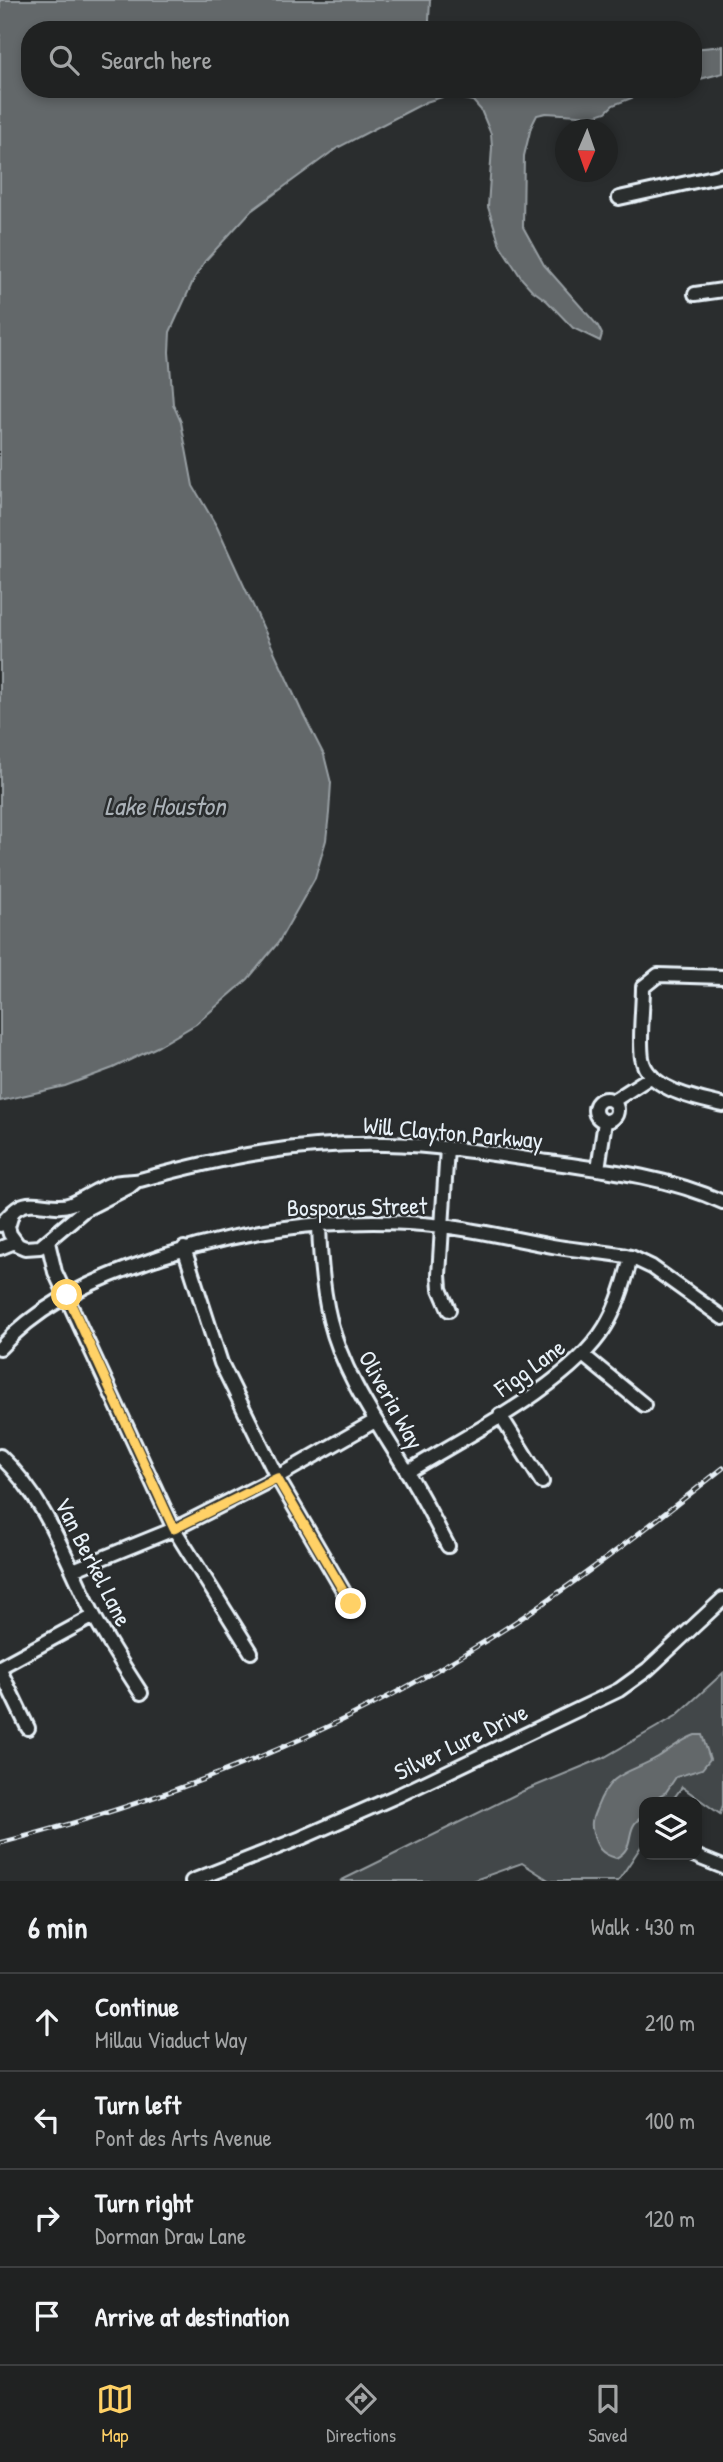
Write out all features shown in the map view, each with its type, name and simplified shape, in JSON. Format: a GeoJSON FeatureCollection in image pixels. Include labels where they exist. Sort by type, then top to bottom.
{"type":"FeatureCollection","features":[{"type":"Feature","properties":{"kind":"street"},"geometry":{"type":"LineString","coordinates":[[619,198],[723,175]]}},
{"type":"Feature","properties":{"kind":"street"},"geometry":{"type":"LineString","coordinates":[[695,294],[723,290]]}},
{"type":"Feature","properties":{"kind":"street"},"geometry":{"type":"LineString","coordinates":[[723,977],[658,975],[643,987],[642,1060],[652,1076],[677,1093],[723,1105]]}},
{"type":"Feature","properties":{"kind":"street"},"geometry":{"type":"LineString","coordinates":[[598,1169],[605,1121],[596,1115],[595,1107],[603,1099],[613,1101],[652,1076]]}},
{"type":"Feature","properties":{"kind":"street","name":"Will Clayton Parkway"},"geometry":{"type":"LineString","coordinates":[[41,1206],[67,1206],[113,1184],[135,1181],[215,1159],[296,1147],[384,1144],[447,1148],[598,1169],[673,1184],[723,1202]]}},
{"type":"Feature","properties":{"kind":"street"},"geometry":{"type":"LineString","coordinates":[[447,1148],[439,1275],[440,1289],[449,1310]]}},
{"type":"Feature","properties":{"kind":"street","name":"Will Clayton Parkway"},"geometry":{"type":"LineString","coordinates":[[49,1240],[84,1210],[129,1187],[135,1181]]}},
{"type":"Feature","properties":{"kind":"street"},"geometry":{"type":"LineString","coordinates":[[0,1225],[22,1205],[29,1203],[41,1206],[53,1220],[49,1240],[55,1272]]}},
{"type":"Feature","properties":{"kind":"street"},"geometry":{"type":"LineString","coordinates":[[12,1214],[8,1227],[15,1242],[25,1248],[33,1248],[49,1240]]}},
{"type":"Feature","properties":{"kind":"street","name":"Bosporus Street"},"geometry":{"type":"LineString","coordinates":[[0,1348],[37,1314],[67,1295],[105,1277],[184,1248],[261,1231],[319,1224],[441,1226],[631,1257],[652,1267],[723,1318]]}},
{"type":"Feature","properties":{"kind":"street","name":"Oliveria Way"},"geometry":{"type":"LineString","coordinates":[[319,1224],[320,1272],[330,1321],[343,1359],[358,1392],[448,1546]]}},
{"type":"Feature","properties":{"kind":"street"},"geometry":{"type":"LineString","coordinates":[[0,1248],[15,1242]]}},
{"type":"Feature","properties":{"kind":"street"},"geometry":{"type":"LineString","coordinates":[[33,1248],[55,1272],[67,1295],[174,1529],[251,1652]]}},
{"type":"Feature","properties":{"kind":"street"},"geometry":{"type":"LineString","coordinates":[[184,1248],[221,1363],[277,1478],[351,1604]]}},
{"type":"Feature","properties":{"kind":"street","name":"Figg Lane"},"geometry":{"type":"LineString","coordinates":[[407,1472],[559,1376],[583,1355],[611,1316],[631,1257]]}},
{"type":"Feature","properties":{"kind":"street"},"geometry":{"type":"LineString","coordinates":[[583,1355],[644,1405]]}},
{"type":"Feature","properties":{"kind":"street"},"geometry":{"type":"LineString","coordinates":[[500,1415],[542,1482]]}},
{"type":"Feature","properties":{"kind":"street"},"geometry":{"type":"LineString","coordinates":[[73,1570],[174,1529],[277,1478],[375,1421]]}},
{"type":"Feature","properties":{"kind":"street","name":"Van Berkel Lane"},"geometry":{"type":"LineString","coordinates":[[0,1456],[37,1499],[50,1519],[94,1616],[141,1693]]}},
{"type":"Feature","properties":{"kind":"street","name":"Silver Lure Drive"},"geometry":{"type":"LineString","coordinates":[[191,1881],[290,1843],[399,1795],[610,1694],[648,1669],[723,1599]]}},
{"type":"Feature","properties":{"kind":"street"},"geometry":{"type":"LineString","coordinates":[[28,1728],[0,1668],[94,1616]]}},
{"type":"Feature","properties":{"kind":"street"},"geometry":{"type":"LineString","coordinates":[[702,1859],[723,1867]]}},
{"type":"Feature","properties":{"kind":"shaded area"},"geometry":{"type":"Polygon","coordinates":[[[723,1673],[723,1805],[720,1814],[702,1801],[702,1797],[696,1797],[682,1787],[675,1797],[639,1797],[639,1850],[618,1881],[550,1881],[522,1863],[472,1881],[340,1881],[521,1792],[603,1758],[676,1716],[723,1673]]]}},
{"type":"Feature","properties":{"kind":"water","name":"Lake Houston"},"geometry":{"type":"Polygon","coordinates":[[[0,0],[430,0],[429,21],[21,21],[21,98],[439,98],[337,148],[251,211],[205,261],[170,332],[173,404],[181,422],[193,486],[217,527],[324,755],[331,783],[329,813],[326,840],[315,878],[278,943],[248,979],[196,1024],[113,1068],[65,1086],[0,1101],[0,0]]]}},
{"type":"Feature","properties":{"kind":"water"},"geometry":{"type":"Polygon","coordinates":[[[723,46],[723,73],[702,79],[702,48],[723,46]]]}},
{"type":"Feature","properties":{"kind":"water","name":"Lake Houston"},"geometry":{"type":"Polygon","coordinates":[[[458,98],[631,98],[594,116],[546,113],[537,115],[524,156],[523,227],[544,265],[598,326],[602,334],[600,341],[573,328],[547,301],[532,290],[500,245],[488,207],[491,134],[481,110],[473,101],[458,98]]]}},
{"type":"Feature","properties":{"kind":"water"},"geometry":{"type":"Polygon","coordinates":[[[695,1735],[702,1735],[710,1759],[702,1769],[676,1777],[666,1792],[658,1797],[639,1797],[639,1820],[633,1826],[627,1848],[616,1858],[607,1855],[600,1850],[592,1829],[593,1817],[602,1795],[622,1774],[658,1757],[695,1735]]]}},
{"type":"Feature","properties":{"kind":"railway"},"geometry":{"type":"LineString","coordinates":[[0,1843],[129,1806],[192,1784],[316,1732],[376,1703],[522,1618],[610,1556],[723,1468]]}},
{"type":"Feature","properties":{"kind":"route"},"geometry":{"type":"LineString","coordinates":[[67,1295],[174,1529],[277,1478],[351,1604]]}}]}
